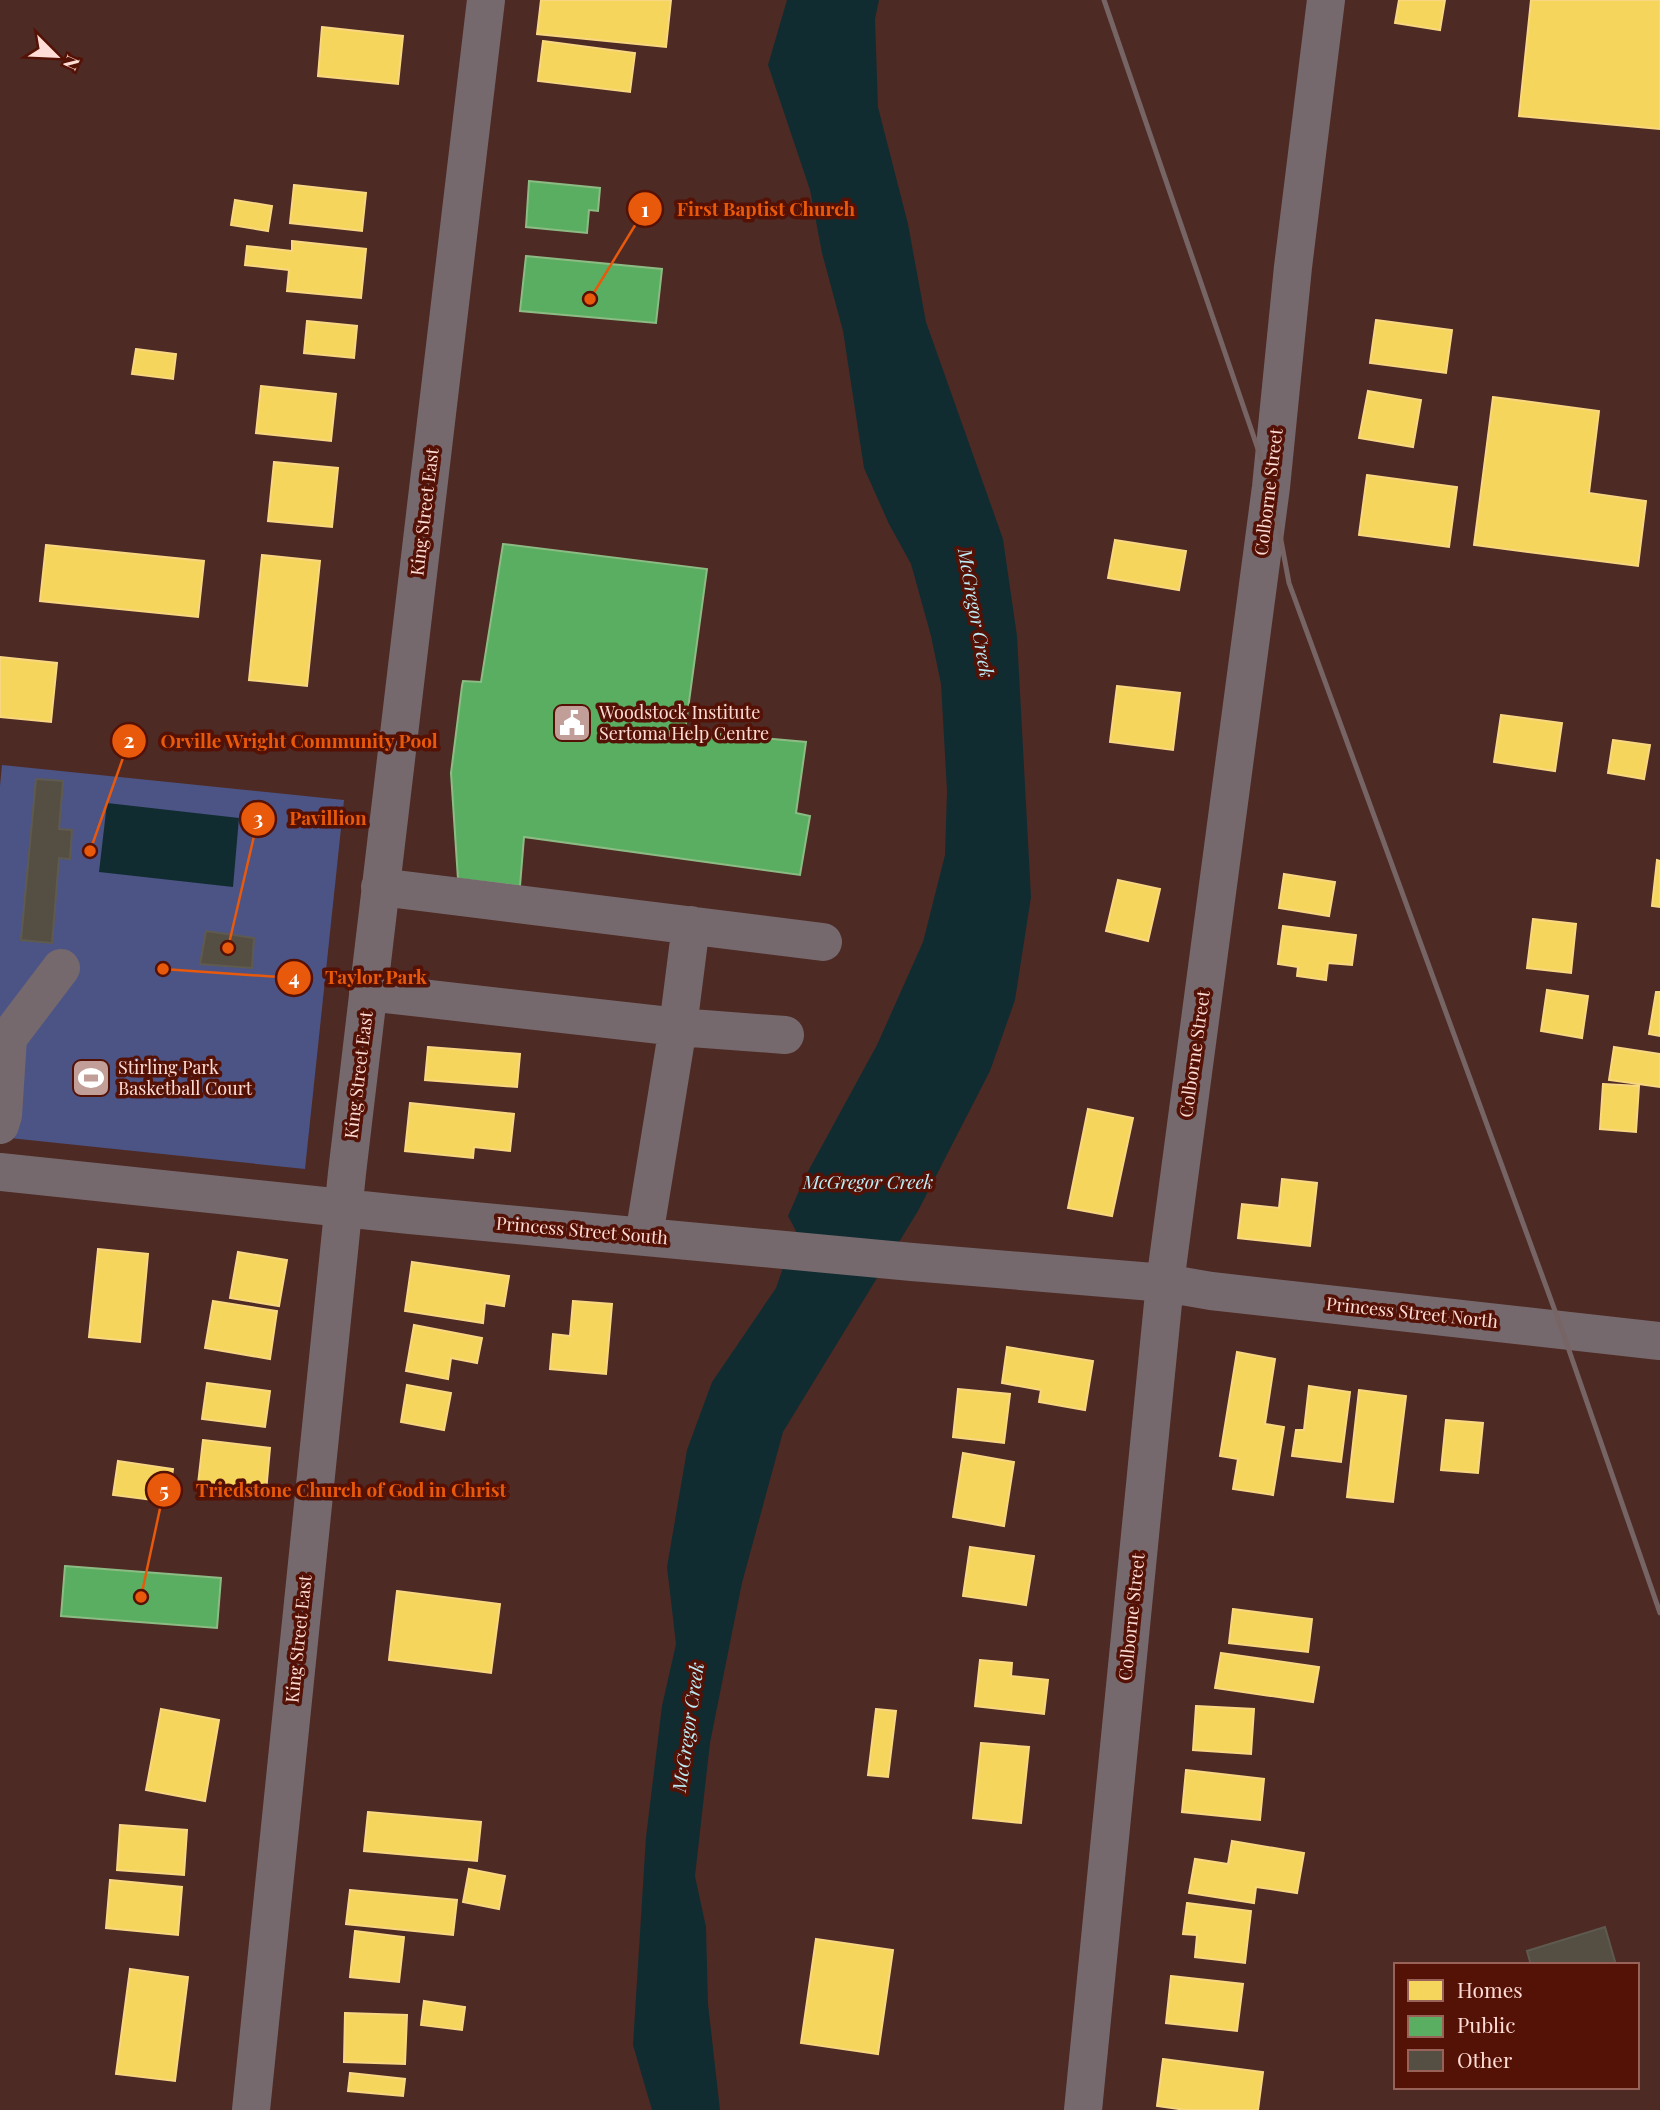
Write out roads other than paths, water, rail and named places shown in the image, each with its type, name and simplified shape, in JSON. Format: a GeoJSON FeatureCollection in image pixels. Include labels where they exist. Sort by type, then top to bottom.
{"type":"FeatureCollection","features":[{"type":"Feature","properties":{"kind":"street","name":"King Street East"},"geometry":{"type":"LineString","coordinates":[[251,2110],[343,1207],[486,0]]}},
{"type":"Feature","properties":{"kind":"street","name":"Colborne Street"},"geometry":{"type":"LineString","coordinates":[[1083,2110],[1165,1283],[1270,499],[1293,267],[1326,0]]}},
{"type":"Feature","properties":{"kind":"street"},"geometry":{"type":"LineString","coordinates":[[380,887],[823,942]]}},
{"type":"Feature","properties":{"kind":"street"},"geometry":{"type":"LineString","coordinates":[[644,1236],[678,1027],[691,925]]}},
{"type":"Feature","properties":{"kind":"street"},"geometry":{"type":"LineString","coordinates":[[0,1125],[8,1038],[61,968]]}},
{"type":"Feature","properties":{"kind":"street"},"geometry":{"type":"LineString","coordinates":[[368,992],[678,1027],[785,1035]]}},
{"type":"Feature","properties":{"kind":"street","name":"Princess Street South"},"geometry":{"type":"LineString","coordinates":[[0,1172],[721,1244],[1165,1283]]}},
{"type":"Feature","properties":{"kind":"street","name":"Princess Street North"},"geometry":{"type":"LineString","coordinates":[[1165,1283],[1211,1291],[1660,1341]]}},
{"type":"Feature","properties":{"kind":"water","name":"McGregor Creek"},"geometry":{"type":"Polygon","coordinates":[[[787,0],[879,0],[875,19],[878,107],[908,224],[926,322],[1003,539],[1017,636],[1031,897],[1015,1000],[990,1071],[918,1211],[783,1432],[742,1583],[710,1743],[695,1876],[706,1927],[708,2004],[720,2110],[652,2110],[633,2045],[646,1837],[662,1706],[676,1644],[667,1567],[687,1450],[712,1382],[776,1288],[796,1231],[788,1216],[806,1175],[877,1045],[923,942],[945,855],[947,791],[941,684],[931,636],[911,564],[889,524],[864,468],[843,331],[822,253],[810,190],[768,65],[787,0]]]}},
{"type":"Feature","properties":{"kind":"water"},"geometry":{"type":"Polygon","coordinates":[[[107,803],[239,818],[233,887],[99,872],[107,803]]]}},
{"type":"Feature","properties":{"kind":"railway"},"geometry":{"type":"LineString","coordinates":[[1104,0],[1271,487],[1289,583],[1562,1330],[1660,1613]]}},
{"type":"Feature","properties":{"kind":"place","name":"First Baptist Church"},"geometry":{"type":"Point","coordinates":[590,299]}},
{"type":"Feature","properties":{"kind":"place","name":"Woodstock Institute Sertoma Help Centre"},"geometry":{"type":"Point","coordinates":[572,723]}},
{"type":"Feature","properties":{"kind":"place","name":"Orville Wright Community Pool"},"geometry":{"type":"Point","coordinates":[90,851]}},
{"type":"Feature","properties":{"kind":"place","name":"Pavillion"},"geometry":{"type":"Point","coordinates":[228,948]}},
{"type":"Feature","properties":{"kind":"place","name":"Taylor Park"},"geometry":{"type":"Point","coordinates":[163,969]}},
{"type":"Feature","properties":{"kind":"place","name":"Stirling Park Basketball Court"},"geometry":{"type":"Point","coordinates":[91,1078]}},
{"type":"Feature","properties":{"kind":"place","name":"Triedstone Church of God in Christ"},"geometry":{"type":"Point","coordinates":[141,1597]}}]}
